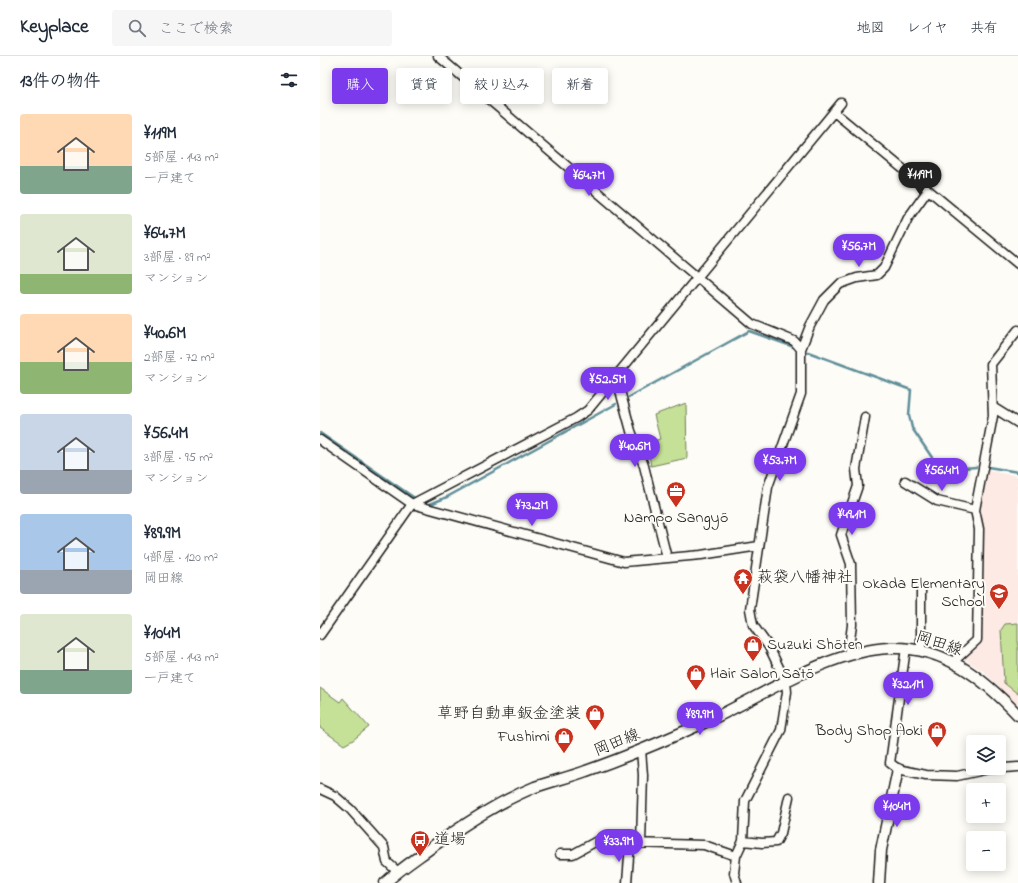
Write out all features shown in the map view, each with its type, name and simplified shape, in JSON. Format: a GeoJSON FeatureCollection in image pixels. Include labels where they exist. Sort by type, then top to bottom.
{"type":"FeatureCollection","features":[{"type":"Feature","properties":{"kind":"street"},"geometry":{"type":"LineString","coordinates":[[438,56],[752,324],[794,341],[801,349]]}},
{"type":"Feature","properties":{"kind":"street"},"geometry":{"type":"LineString","coordinates":[[320,635],[412,504],[576,418],[588,410],[841,103]]}},
{"type":"Feature","properties":{"kind":"street"},"geometry":{"type":"LineString","coordinates":[[834,112],[1018,264]]}},
{"type":"Feature","properties":{"kind":"street"},"geometry":{"type":"LineString","coordinates":[[737,883],[734,873],[736,856],[743,841],[745,801],[781,730],[787,692],[786,682],[769,647],[753,625],[750,609],[768,487],[801,394],[801,349],[810,326],[824,300],[840,284],[857,278],[877,275],[884,268],[908,218],[928,190]]}},
{"type":"Feature","properties":{"kind":"street"},"geometry":{"type":"LineString","coordinates":[[953,662],[977,640],[979,529],[975,510],[994,408],[991,364],[1018,330]]}},
{"type":"Feature","properties":{"kind":"street"},"geometry":{"type":"LineString","coordinates":[[616,376],[631,431],[644,466],[667,558]]}},
{"type":"Feature","properties":{"kind":"street"},"geometry":{"type":"LineString","coordinates":[[994,408],[1018,423]]}},
{"type":"Feature","properties":{"kind":"street"},"geometry":{"type":"LineString","coordinates":[[848,655],[852,625],[851,564],[841,535],[858,486],[856,469],[865,417]]}},
{"type":"Feature","properties":{"kind":"street"},"geometry":{"type":"LineString","coordinates":[[320,440],[412,504],[624,562],[701,555],[759,546]]}},
{"type":"Feature","properties":{"kind":"street"},"geometry":{"type":"LineString","coordinates":[[905,481],[937,501],[975,510]]}},
{"type":"Feature","properties":{"kind":"street"},"geometry":{"type":"LineString","coordinates":[[921,591],[921,650]]}},
{"type":"Feature","properties":{"kind":"street"},"geometry":{"type":"LineString","coordinates":[[906,648],[890,763],[898,769],[926,775],[956,776],[989,769],[1018,767]]}},
{"type":"Feature","properties":{"kind":"street","name":"岡田線"},"geometry":{"type":"LineString","coordinates":[[385,883],[397,871],[466,824],[501,803],[535,788],[586,772],[641,750],[712,719],[822,665],[848,655],[876,649],[906,648],[921,650],[953,662],[972,672],[1018,715]]}},
{"type":"Feature","properties":{"kind":"street"},"geometry":{"type":"LineString","coordinates":[[641,750],[643,775],[641,843]]}},
{"type":"Feature","properties":{"kind":"street"},"geometry":{"type":"LineString","coordinates":[[878,883],[882,850],[898,769]]}},
{"type":"Feature","properties":{"kind":"street"},"geometry":{"type":"LineString","coordinates":[[320,789],[335,796],[350,809],[384,847],[387,862],[397,871]]}},
{"type":"Feature","properties":{"kind":"street"},"geometry":{"type":"LineString","coordinates":[[743,841],[762,843],[776,842],[781,833],[789,797]]}},
{"type":"Feature","properties":{"kind":"street"},"geometry":{"type":"LineString","coordinates":[[560,854],[573,854],[595,842],[704,845],[736,856]]}},
{"type":"Feature","properties":{"kind":"street"},"geometry":{"type":"LineString","coordinates":[[627,883],[630,844]]}},
{"type":"Feature","properties":{"kind":"shaded area","name":"Okada Elementary School"},"geometry":{"type":"Polygon","coordinates":[[[984,470],[1018,476],[1018,706],[984,672],[964,659],[964,653],[971,651],[980,645],[983,528],[980,512],[984,470]]]}},
{"type":"Feature","properties":{"kind":"green space"},"geometry":{"type":"Polygon","coordinates":[[[686,403],[687,458],[651,466],[647,443],[660,439],[654,415],[686,403]]]}},
{"type":"Feature","properties":{"kind":"green space"},"geometry":{"type":"Polygon","coordinates":[[[1018,623],[1018,694],[1004,683],[1001,630],[1005,624],[1018,623]]]}},
{"type":"Feature","properties":{"kind":"green space"},"geometry":{"type":"Polygon","coordinates":[[[320,688],[340,702],[343,698],[369,727],[353,740],[344,745],[320,728],[320,688]]]}},
{"type":"Feature","properties":{"kind":"waterway"},"geometry":{"type":"LineString","coordinates":[[629,397],[749,331],[794,347]]}},
{"type":"Feature","properties":{"kind":"waterway"},"geometry":{"type":"LineString","coordinates":[[808,352],[911,390],[909,415],[912,428],[933,459],[953,467],[976,467]]}},
{"type":"Feature","properties":{"kind":"waterway"},"geometry":{"type":"LineString","coordinates":[[428,505],[447,497],[616,404]]}},
{"type":"Feature","properties":{"kind":"waterway"},"geometry":{"type":"LineString","coordinates":[[320,433],[416,499]]}},
{"type":"Feature","properties":{"kind":"waterway"},"geometry":{"type":"LineString","coordinates":[[988,467],[1018,472]]}},
{"type":"Feature","properties":{"kind":"place","name":"Nampo Sangyō"},"geometry":{"type":"Point","coordinates":[676,508]}},
{"type":"Feature","properties":{"kind":"place","name":"萩袋八幡神社"},"geometry":{"type":"Point","coordinates":[743,595]}},
{"type":"Feature","properties":{"kind":"place","name":"Okada Elementary School"},"geometry":{"type":"Point","coordinates":[999,610]}},
{"type":"Feature","properties":{"kind":"place","name":"Suzuki Shōten"},"geometry":{"type":"Point","coordinates":[753,662]}},
{"type":"Feature","properties":{"kind":"place","name":"Hair Salon Satō"},"geometry":{"type":"Point","coordinates":[696,691]}},
{"type":"Feature","properties":{"kind":"place","name":"草野自動車鈑金塗装"},"geometry":{"type":"Point","coordinates":[595,731]}},
{"type":"Feature","properties":{"kind":"place","name":"Body Shop Aoki"},"geometry":{"type":"Point","coordinates":[937,748]}},
{"type":"Feature","properties":{"kind":"place","name":"Fushimi"},"geometry":{"type":"Point","coordinates":[564,754]}},
{"type":"Feature","properties":{"kind":"place","name":"道場"},"geometry":{"type":"Point","coordinates":[420,857]}}]}
